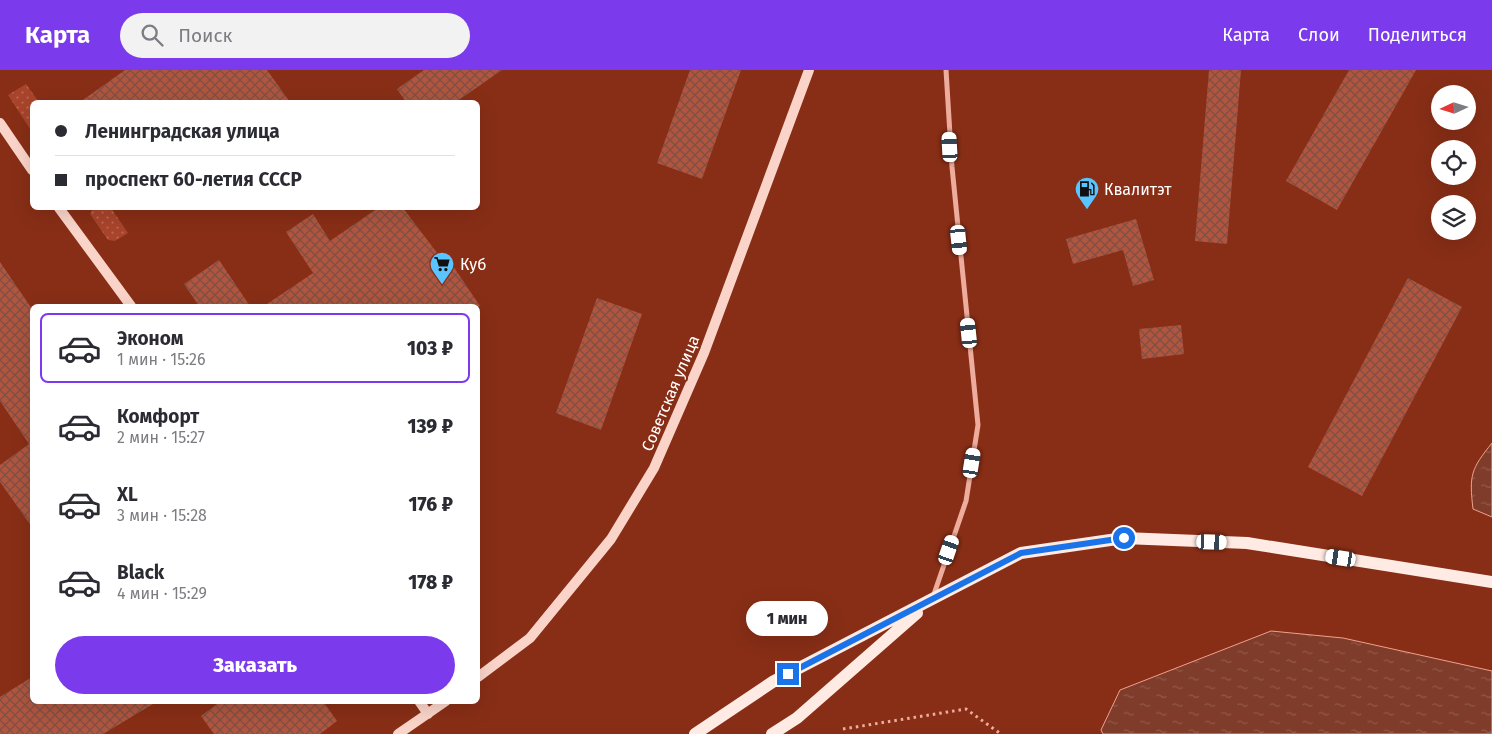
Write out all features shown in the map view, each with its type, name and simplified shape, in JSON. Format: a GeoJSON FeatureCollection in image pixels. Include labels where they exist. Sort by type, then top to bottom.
{"type":"FeatureCollection","features":[{"type":"Feature","properties":{"kind":"main road","name":"Советская улица"},"geometry":{"type":"LineString","coordinates":[[480,676],[530,638],[611,539],[654,468],[704,353],[809,70]]}},
{"type":"Feature","properties":{"kind":"main road"},"geometry":{"type":"LineString","coordinates":[[0,123],[30,167]]}},
{"type":"Feature","properties":{"kind":"main road"},"geometry":{"type":"LineString","coordinates":[[60,210],[130,304]]}},
{"type":"Feature","properties":{"kind":"main road"},"geometry":{"type":"LineString","coordinates":[[695,734],[774,681],[1021,553],[1124,538],[1247,543],[1492,582]]}},
{"type":"Feature","properties":{"kind":"main road"},"geometry":{"type":"LineString","coordinates":[[772,734],[797,718],[932,600]]}},
{"type":"Feature","properties":{"kind":"main road"},"geometry":{"type":"LineString","coordinates":[[421,704],[428,714]]}},
{"type":"Feature","properties":{"kind":"main road"},"geometry":{"type":"LineString","coordinates":[[398,734],[442,704]]}},
{"type":"Feature","properties":{"kind":"street"},"geometry":{"type":"LineString","coordinates":[[932,600],[966,501],[978,425],[952,167],[946,70]]}},
{"type":"Feature","properties":{"kind":"path"},"geometry":{"type":"LineString","coordinates":[[843,729],[966,709],[1001,734]]}},
{"type":"Feature","properties":{"kind":"shaded area"},"geometry":{"type":"Polygon","coordinates":[[[26,84],[38,100],[30,100],[30,129],[8,95],[26,84]]]}},
{"type":"Feature","properties":{"kind":"shaded area"},"geometry":{"type":"Polygon","coordinates":[[[92,210],[112,210],[128,233],[115,241],[108,240],[90,214],[92,210]]]}},
{"type":"Feature","properties":{"kind":"water"},"geometry":{"type":"Polygon","coordinates":[[[1492,443],[1492,517],[1473,509],[1471,488],[1476,466],[1492,443]]]}},
{"type":"Feature","properties":{"kind":"water"},"geometry":{"type":"Polygon","coordinates":[[[1271,631],[1343,638],[1492,671],[1492,734],[1103,734],[1101,730],[1120,690],[1271,631]]]}},
{"type":"Feature","properties":{"kind":"building"},"geometry":{"type":"Polygon","coordinates":[[[125,70],[267,70],[289,100],[83,100],[125,70]]]}},
{"type":"Feature","properties":{"kind":"building"},"geometry":{"type":"Polygon","coordinates":[[[424,70],[502,70],[459,100],[405,100],[397,89],[424,70]]]}},
{"type":"Feature","properties":{"kind":"building"},"geometry":{"type":"Polygon","coordinates":[[[690,70],[741,70],[702,179],[657,163],[690,70]]]}},
{"type":"Feature","properties":{"kind":"building"},"geometry":{"type":"Polygon","coordinates":[[[1209,70],[1241,70],[1227,244],[1195,241],[1209,70]]]}},
{"type":"Feature","properties":{"kind":"building"},"geometry":{"type":"Polygon","coordinates":[[[1349,70],[1416,70],[1337,210],[1286,181],[1349,70]]]}},
{"type":"Feature","properties":{"kind":"building"},"geometry":{"type":"Polygon","coordinates":[[[375,210],[405,210],[447,266],[451,263],[479,304],[267,304],[313,273],[286,232],[313,214],[330,241],[375,210]]]}},
{"type":"Feature","properties":{"kind":"building"},"geometry":{"type":"Polygon","coordinates":[[[1136,219],[1154,280],[1133,286],[1123,250],[1073,264],[1066,239],[1136,219]]]}},
{"type":"Feature","properties":{"kind":"building"},"geometry":{"type":"Polygon","coordinates":[[[219,260],[249,304],[198,304],[184,284],[219,260]]]}},
{"type":"Feature","properties":{"kind":"building"},"geometry":{"type":"Polygon","coordinates":[[[0,262],[30,306],[30,524],[0,482],[0,465],[29,444],[0,401],[0,262]]]}},
{"type":"Feature","properties":{"kind":"building"},"geometry":{"type":"Polygon","coordinates":[[[1408,278],[1462,307],[1362,496],[1308,467],[1408,278]]]}},
{"type":"Feature","properties":{"kind":"building"},"geometry":{"type":"Polygon","coordinates":[[[597,298],[642,314],[601,430],[556,413],[597,298]]]}},
{"type":"Feature","properties":{"kind":"building"},"geometry":{"type":"Polygon","coordinates":[[[1181,325],[1184,354],[1142,359],[1139,329],[1181,325]]]}},
{"type":"Feature","properties":{"kind":"building"},"geometry":{"type":"Polygon","coordinates":[[[30,678],[30,704],[153,704],[103,734],[0,734],[0,697],[30,678]]]}},
{"type":"Feature","properties":{"kind":"building"},"geometry":{"type":"Polygon","coordinates":[[[217,704],[325,704],[337,721],[320,734],[214,734],[201,716],[217,704]]]}},
{"type":"Feature","properties":{"kind":"place","name":"Квалитэт"},"geometry":{"type":"Point","coordinates":[1087,210]}},
{"type":"Feature","properties":{"kind":"place","name":"Куб"},"geometry":{"type":"Point","coordinates":[442,285]}},
{"type":"Feature","properties":{"kind":"route"},"geometry":{"type":"LineString","coordinates":[[788,674],[1021,553],[1124,538]]}}]}
